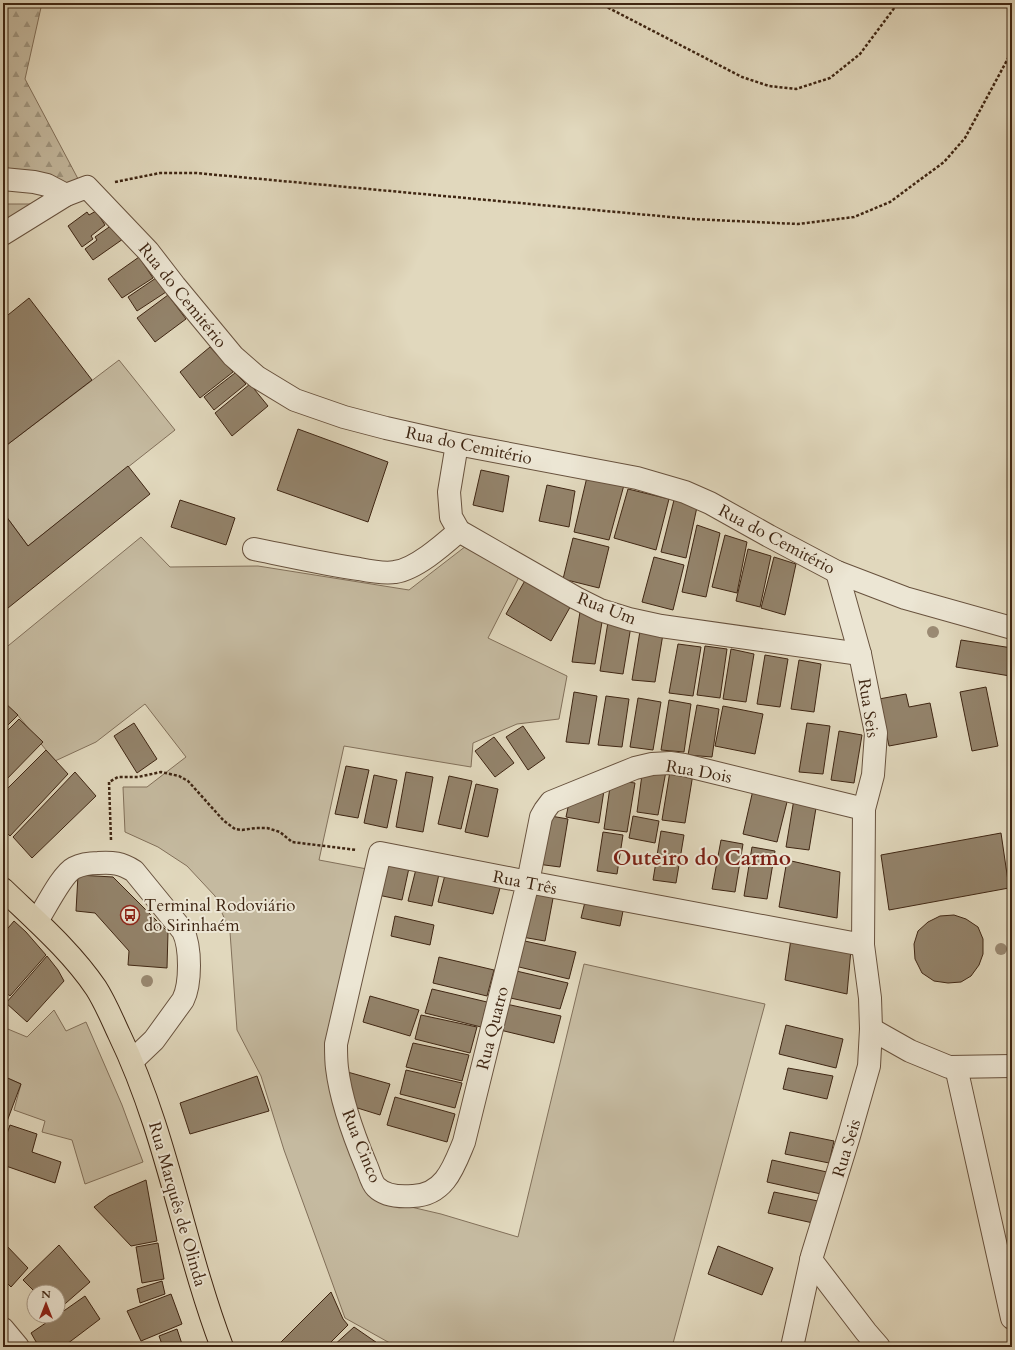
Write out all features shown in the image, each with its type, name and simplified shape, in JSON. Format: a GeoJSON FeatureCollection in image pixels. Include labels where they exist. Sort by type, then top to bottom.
{"type":"FeatureCollection","features":[{"type":"Feature","properties":{"kind":"main road","name":"Rua Marquês de Olinda"},"geometry":{"type":"LineString","coordinates":[[3,889],[80,966],[97,990],[132,1061],[159,1135],[185,1228],[222,1347]]}},
{"type":"Feature","properties":{"kind":"street"},"geometry":{"type":"LineString","coordinates":[[3,179],[34,182],[46,185],[66,196]]}},
{"type":"Feature","properties":{"kind":"street"},"geometry":{"type":"LineString","coordinates":[[3,234],[66,196],[87,187]]}},
{"type":"Feature","properties":{"kind":"street","name":"Rua do Cemitério"},"geometry":{"type":"LineString","coordinates":[[87,187],[148,251],[233,356],[257,377],[295,400],[344,417],[457,444],[637,478],[685,492],[710,503],[837,572],[905,598],[1012,628]]}},
{"type":"Feature","properties":{"kind":"street"},"geometry":{"type":"LineString","coordinates":[[254,549],[332,565],[373,571],[395,572],[411,566],[436,550],[459,531],[451,517],[449,492],[457,444]]}},
{"type":"Feature","properties":{"kind":"street","name":"Rua Um"},"geometry":{"type":"LineString","coordinates":[[459,531],[576,598],[600,610],[660,626],[860,654]]}},
{"type":"Feature","properties":{"kind":"street","name":"Rua Seis"},"geometry":{"type":"LineString","coordinates":[[792,1347],[811,1260],[869,1066],[871,1029],[870,998],[863,945],[864,809],[873,775],[876,733],[860,654],[837,572]]}},
{"type":"Feature","properties":{"kind":"street","name":"Rua Dois"},"geometry":{"type":"LineString","coordinates":[[528,882],[541,817],[551,802],[635,768],[652,764],[670,763],[684,765],[864,809]]}},
{"type":"Feature","properties":{"kind":"street","name":"Rua Três"},"geometry":{"type":"LineString","coordinates":[[380,853],[863,945]]}},
{"type":"Feature","properties":{"kind":"street","name":"Rua Cinco"},"geometry":{"type":"LineString","coordinates":[[380,853],[336,1044],[340,1088],[354,1136],[376,1187],[385,1193],[398,1197],[419,1196],[437,1189],[451,1172]]}},
{"type":"Feature","properties":{"kind":"street"},"geometry":{"type":"LineString","coordinates":[[37,922],[54,893],[66,875],[73,868],[89,863],[113,862],[128,867],[134,871],[183,931],[187,939],[188,948],[187,992],[183,1000],[154,1040],[132,1061]]}},
{"type":"Feature","properties":{"kind":"street","name":"Rua Quatro"},"geometry":{"type":"LineString","coordinates":[[451,1172],[464,1142],[528,882]]}},
{"type":"Feature","properties":{"kind":"street"},"geometry":{"type":"LineString","coordinates":[[871,1029],[910,1051],[950,1067],[1012,1066]]}},
{"type":"Feature","properties":{"kind":"street"},"geometry":{"type":"LineString","coordinates":[[956,1067],[1012,1318]]}},
{"type":"Feature","properties":{"kind":"street"},"geometry":{"type":"LineString","coordinates":[[811,1260],[879,1347]]}},
{"type":"Feature","properties":{"kind":"street"},"geometry":{"type":"LineString","coordinates":[[3,1329],[18,1347]]}},
{"type":"Feature","properties":{"kind":"path"},"geometry":{"type":"LineString","coordinates":[[600,3],[742,77],[769,86],[796,89],[830,78],[860,54],[898,3]]}},
{"type":"Feature","properties":{"kind":"path"},"geometry":{"type":"LineString","coordinates":[[87,187],[160,174],[196,173],[692,219],[798,224],[854,217],[890,202],[944,162],[965,138],[1012,51]]}},
{"type":"Feature","properties":{"kind":"path"},"geometry":{"type":"LineString","coordinates":[[113,862],[108,782],[118,777],[138,777],[161,772],[179,776],[188,781],[224,820],[235,829],[242,830],[267,828],[280,832],[292,842],[380,853]]}},
{"type":"Feature","properties":{"kind":"green space"},"geometry":{"type":"Polygon","coordinates":[[[3,3],[42,3],[25,79],[85,192],[3,183],[3,3]]]}},
{"type":"Feature","properties":{"kind":"green space"},"geometry":{"type":"Polygon","coordinates":[[[3,204],[35,204],[3,222],[3,204]]]}},
{"type":"Feature","properties":{"kind":"green space"},"geometry":{"type":"Polygon","coordinates":[[[119,360],[175,430],[28,546],[3,512],[3,448],[119,360]]]}},
{"type":"Feature","properties":{"kind":"green space"},"geometry":{"type":"Polygon","coordinates":[[[141,537],[170,567],[258,566],[409,590],[466,546],[519,577],[488,638],[567,676],[559,719],[517,724],[473,743],[471,767],[344,746],[319,860],[367,869],[327,1040],[381,1200],[441,1214],[518,1237],[584,964],[765,1004],[672,1347],[397,1347],[345,1318],[284,1150],[261,1076],[237,1030],[230,932],[215,896],[187,866],[158,847],[125,832],[123,787],[147,787],[186,757],[145,704],[96,742],[55,761],[16,713],[3,723],[3,650],[141,537]]]}},
{"type":"Feature","properties":{"kind":"green space"},"geometry":{"type":"Polygon","coordinates":[[[54,1010],[66,1031],[86,1022],[122,1105],[143,1162],[85,1184],[72,1140],[42,1132],[45,1121],[14,1110],[21,1084],[3,1076],[3,1027],[27,1037],[54,1010]]]}},
{"type":"Feature","properties":{"kind":"building"},"geometry":{"type":"Polygon","coordinates":[[[96,211],[105,225],[91,236],[93,239],[82,247],[68,226],[87,212],[89,215],[96,211]]]}},
{"type":"Feature","properties":{"kind":"building"},"geometry":{"type":"Polygon","coordinates":[[[112,225],[123,239],[93,260],[85,249],[97,240],[95,237],[112,225]]]}},
{"type":"Feature","properties":{"kind":"building"},"geometry":{"type":"Polygon","coordinates":[[[139,257],[153,278],[122,298],[108,279],[139,257]]]}},
{"type":"Feature","properties":{"kind":"building"},"geometry":{"type":"Polygon","coordinates":[[[156,278],[166,292],[137,311],[128,297],[156,278]]]}},
{"type":"Feature","properties":{"kind":"building"},"geometry":{"type":"Polygon","coordinates":[[[168,295],[186,319],[155,342],[137,318],[168,295]]]}},
{"type":"Feature","properties":{"kind":"building"},"geometry":{"type":"Polygon","coordinates":[[[29,298],[92,380],[3,448],[3,319],[29,298]]]}},
{"type":"Feature","properties":{"kind":"building"},"geometry":{"type":"Polygon","coordinates":[[[210,347],[233,372],[200,398],[180,372],[210,347]]]}},
{"type":"Feature","properties":{"kind":"building"},"geometry":{"type":"Polygon","coordinates":[[[235,373],[246,384],[214,410],[204,397],[235,373]]]}},
{"type":"Feature","properties":{"kind":"building"},"geometry":{"type":"Polygon","coordinates":[[[250,384],[268,406],[232,436],[215,413],[250,384]]]}},
{"type":"Feature","properties":{"kind":"building"},"geometry":{"type":"Polygon","coordinates":[[[298,429],[388,462],[368,522],[277,490],[298,429]]]}},
{"type":"Feature","properties":{"kind":"building"},"geometry":{"type":"Polygon","coordinates":[[[128,466],[150,494],[3,612],[3,512],[28,546],[128,466]]]}},
{"type":"Feature","properties":{"kind":"building"},"geometry":{"type":"Polygon","coordinates":[[[481,470],[509,476],[503,512],[473,505],[481,470]]]}},
{"type":"Feature","properties":{"kind":"building"},"geometry":{"type":"Polygon","coordinates":[[[587,477],[624,485],[609,540],[574,532],[587,477]]]}},
{"type":"Feature","properties":{"kind":"building"},"geometry":{"type":"Polygon","coordinates":[[[547,485],[575,491],[569,527],[539,521],[547,485]]]}},
{"type":"Feature","properties":{"kind":"building"},"geometry":{"type":"Polygon","coordinates":[[[628,489],[669,499],[656,550],[614,538],[628,489]]]}},
{"type":"Feature","properties":{"kind":"building"},"geometry":{"type":"Polygon","coordinates":[[[180,500],[235,518],[226,545],[171,527],[180,500]]]}},
{"type":"Feature","properties":{"kind":"building"},"geometry":{"type":"Polygon","coordinates":[[[674,500],[697,507],[686,558],[661,552],[674,500]]]}},
{"type":"Feature","properties":{"kind":"building"},"geometry":{"type":"Polygon","coordinates":[[[697,525],[720,533],[706,597],[682,592],[697,525]]]}},
{"type":"Feature","properties":{"kind":"building"},"geometry":{"type":"Polygon","coordinates":[[[725,535],[747,542],[737,593],[712,587],[725,535]]]}},
{"type":"Feature","properties":{"kind":"building"},"geometry":{"type":"Polygon","coordinates":[[[573,538],[609,547],[599,588],[563,579],[573,538]]]}},
{"type":"Feature","properties":{"kind":"building"},"geometry":{"type":"Polygon","coordinates":[[[748,549],[771,556],[760,607],[736,601],[748,549]]]}},
{"type":"Feature","properties":{"kind":"building"},"geometry":{"type":"Polygon","coordinates":[[[654,557],[684,565],[673,610],[642,602],[654,557]]]}},
{"type":"Feature","properties":{"kind":"building"},"geometry":{"type":"Polygon","coordinates":[[[774,557],[796,564],[785,615],[761,608],[774,557]]]}},
{"type":"Feature","properties":{"kind":"building"},"geometry":{"type":"Polygon","coordinates":[[[527,577],[573,602],[551,641],[506,614],[527,577]]]}},
{"type":"Feature","properties":{"kind":"building"},"geometry":{"type":"Polygon","coordinates":[[[580,612],[603,616],[595,664],[572,662],[580,612]]]}},
{"type":"Feature","properties":{"kind":"building"},"geometry":{"type":"Polygon","coordinates":[[[608,622],[631,626],[623,674],[600,671],[608,622]]]}},
{"type":"Feature","properties":{"kind":"building"},"geometry":{"type":"Polygon","coordinates":[[[640,631],[663,634],[655,682],[632,680],[640,631]]]}},
{"type":"Feature","properties":{"kind":"building"},"geometry":{"type":"Polygon","coordinates":[[[961,640],[1012,648],[1010,676],[956,667],[961,640]]]}},
{"type":"Feature","properties":{"kind":"building"},"geometry":{"type":"Polygon","coordinates":[[[678,644],[701,647],[693,696],[669,693],[678,644]]]}},
{"type":"Feature","properties":{"kind":"building"},"geometry":{"type":"Polygon","coordinates":[[[705,646],[727,649],[720,698],[697,695],[705,646]]]}},
{"type":"Feature","properties":{"kind":"building"},"geometry":{"type":"Polygon","coordinates":[[[731,649],[754,654],[746,702],[723,699],[731,649]]]}},
{"type":"Feature","properties":{"kind":"building"},"geometry":{"type":"Polygon","coordinates":[[[765,655],[788,659],[780,707],[757,704],[765,655]]]}},
{"type":"Feature","properties":{"kind":"building"},"geometry":{"type":"Polygon","coordinates":[[[799,660],[821,664],[814,712],[791,709],[799,660]]]}},
{"type":"Feature","properties":{"kind":"building"},"geometry":{"type":"Polygon","coordinates":[[[986,687],[998,746],[972,751],[960,692],[986,687]]]}},
{"type":"Feature","properties":{"kind":"building"},"geometry":{"type":"Polygon","coordinates":[[[574,692],[597,696],[589,744],[566,742],[574,692]]]}},
{"type":"Feature","properties":{"kind":"building"},"geometry":{"type":"Polygon","coordinates":[[[906,694],[909,707],[930,703],[937,737],[889,746],[879,699],[906,694]]]}},
{"type":"Feature","properties":{"kind":"building"},"geometry":{"type":"Polygon","coordinates":[[[606,696],[629,699],[622,747],[598,745],[606,696]]]}},
{"type":"Feature","properties":{"kind":"building"},"geometry":{"type":"Polygon","coordinates":[[[638,698],[661,702],[653,750],[630,747],[638,698]]]}},
{"type":"Feature","properties":{"kind":"building"},"geometry":{"type":"Polygon","coordinates":[[[669,700],[691,704],[684,752],[661,750],[669,700]]]}},
{"type":"Feature","properties":{"kind":"building"},"geometry":{"type":"Polygon","coordinates":[[[3,701],[18,715],[3,730],[3,701]]]}},
{"type":"Feature","properties":{"kind":"building"},"geometry":{"type":"Polygon","coordinates":[[[697,705],[719,709],[712,757],[688,755],[697,705]]]}},
{"type":"Feature","properties":{"kind":"building"},"geometry":{"type":"Polygon","coordinates":[[[723,706],[763,714],[755,754],[715,746],[723,706]]]}},
{"type":"Feature","properties":{"kind":"building"},"geometry":{"type":"Polygon","coordinates":[[[19,719],[43,742],[3,783],[3,735],[19,719]]]}},
{"type":"Feature","properties":{"kind":"building"},"geometry":{"type":"Polygon","coordinates":[[[134,723],[157,759],[137,773],[114,736],[134,723]]]}},
{"type":"Feature","properties":{"kind":"building"},"geometry":{"type":"Polygon","coordinates":[[[807,723],[830,726],[823,774],[799,772],[807,723]]]}},
{"type":"Feature","properties":{"kind":"building"},"geometry":{"type":"Polygon","coordinates":[[[523,726],[545,758],[528,770],[506,737],[523,726]]]}},
{"type":"Feature","properties":{"kind":"building"},"geometry":{"type":"Polygon","coordinates":[[[839,731],[862,735],[854,783],[831,780],[839,731]]]}},
{"type":"Feature","properties":{"kind":"building"},"geometry":{"type":"Polygon","coordinates":[[[494,737],[514,763],[495,777],[475,751],[494,737]]]}},
{"type":"Feature","properties":{"kind":"building"},"geometry":{"type":"Polygon","coordinates":[[[46,750],[68,774],[10,836],[3,829],[3,793],[46,750]]]}},
{"type":"Feature","properties":{"kind":"building"},"geometry":{"type":"Polygon","coordinates":[[[346,766],[369,770],[358,818],[335,814],[346,766]]]}},
{"type":"Feature","properties":{"kind":"building"},"geometry":{"type":"Polygon","coordinates":[[[643,767],[666,771],[658,815],[637,812],[643,767]]]}},
{"type":"Feature","properties":{"kind":"building"},"geometry":{"type":"Polygon","coordinates":[[[670,771],[693,774],[685,823],[662,820],[670,771]]]}},
{"type":"Feature","properties":{"kind":"building"},"geometry":{"type":"Polygon","coordinates":[[[75,772],[96,796],[32,858],[13,837],[75,772]]]}},
{"type":"Feature","properties":{"kind":"building"},"geometry":{"type":"Polygon","coordinates":[[[406,772],[433,777],[423,832],[396,827],[406,772]]]}},
{"type":"Feature","properties":{"kind":"building"},"geometry":{"type":"Polygon","coordinates":[[[374,775],[397,780],[387,828],[364,823],[374,775]]]}},
{"type":"Feature","properties":{"kind":"building"},"geometry":{"type":"Polygon","coordinates":[[[449,776],[472,781],[461,829],[438,824],[449,776]]]}},
{"type":"Feature","properties":{"kind":"building"},"geometry":{"type":"Polygon","coordinates":[[[611,780],[635,783],[627,832],[604,829],[611,780]]]}},
{"type":"Feature","properties":{"kind":"building"},"geometry":{"type":"Polygon","coordinates":[[[476,784],[498,789],[488,837],[465,832],[476,784]]]}},
{"type":"Feature","properties":{"kind":"building"},"geometry":{"type":"Polygon","coordinates":[[[605,784],[599,823],[566,817],[570,798],[605,784]]]}},
{"type":"Feature","properties":{"kind":"building"},"geometry":{"type":"Polygon","coordinates":[[[753,790],[788,798],[777,842],[743,834],[753,790]]]}},
{"type":"Feature","properties":{"kind":"building"},"geometry":{"type":"Polygon","coordinates":[[[794,799],[817,802],[809,850],[786,847],[794,799]]]}},
{"type":"Feature","properties":{"kind":"building"},"geometry":{"type":"Polygon","coordinates":[[[545,815],[568,819],[560,867],[537,864],[545,815]]]}},
{"type":"Feature","properties":{"kind":"building"},"geometry":{"type":"Polygon","coordinates":[[[633,816],[659,821],[655,843],[629,838],[633,816]]]}},
{"type":"Feature","properties":{"kind":"building"},"geometry":{"type":"Polygon","coordinates":[[[661,831],[684,835],[676,883],[653,880],[661,831]]]}},
{"type":"Feature","properties":{"kind":"building"},"geometry":{"type":"Polygon","coordinates":[[[603,832],[623,835],[617,874],[597,871],[603,832]]]}},
{"type":"Feature","properties":{"kind":"building"},"geometry":{"type":"Polygon","coordinates":[[[1001,833],[1009,888],[889,910],[881,855],[1001,833]]]}},
{"type":"Feature","properties":{"kind":"building"},"geometry":{"type":"Polygon","coordinates":[[[721,840],[743,844],[735,892],[712,889],[721,840]]]}},
{"type":"Feature","properties":{"kind":"building"},"geometry":{"type":"Polygon","coordinates":[[[752,847],[775,851],[767,899],[744,896],[752,847]]]}},
{"type":"Feature","properties":{"kind":"building"},"geometry":{"type":"Polygon","coordinates":[[[787,860],[840,872],[837,918],[779,907],[787,860]]]}},
{"type":"Feature","properties":{"kind":"building"},"geometry":{"type":"Polygon","coordinates":[[[386,863],[409,868],[402,900],[378,895],[386,863]]]}},
{"type":"Feature","properties":{"kind":"building"},"geometry":{"type":"Polygon","coordinates":[[[416,869],[439,874],[432,906],[408,901],[416,869]]]}},
{"type":"Feature","properties":{"kind":"building"},"geometry":{"type":"Polygon","coordinates":[[[78,875],[113,877],[168,932],[167,968],[128,965],[129,951],[95,913],[76,911],[78,875]]]}},
{"type":"Feature","properties":{"kind":"building"},"geometry":{"type":"Polygon","coordinates":[[[445,875],[500,888],[493,914],[438,902],[445,875]]]}},
{"type":"Feature","properties":{"kind":"building"},"geometry":{"type":"Polygon","coordinates":[[[531,889],[554,893],[545,941],[522,937],[531,889]]]}},
{"type":"Feature","properties":{"kind":"building"},"geometry":{"type":"Polygon","coordinates":[[[586,898],[624,906],[620,926],[581,918],[586,898]]]}},
{"type":"Feature","properties":{"kind":"building"},"geometry":{"type":"Polygon","coordinates":[[[954,915],[966,919],[978,927],[983,939],[983,954],[979,965],[971,976],[961,982],[948,983],[934,981],[922,973],[915,959],[914,944],[918,931],[928,922],[940,916],[954,915]]]}},
{"type":"Feature","properties":{"kind":"building"},"geometry":{"type":"Polygon","coordinates":[[[395,916],[434,925],[430,945],[391,936],[395,916]]]}},
{"type":"Feature","properties":{"kind":"building"},"geometry":{"type":"Polygon","coordinates":[[[14,921],[46,955],[10,996],[3,990],[3,934],[14,921]]]}},
{"type":"Feature","properties":{"kind":"building"},"geometry":{"type":"Polygon","coordinates":[[[791,939],[851,949],[847,994],[785,980],[791,939]]]}},
{"type":"Feature","properties":{"kind":"building"},"geometry":{"type":"Polygon","coordinates":[[[520,940],[576,952],[569,979],[515,966],[520,940]]]}},
{"type":"Feature","properties":{"kind":"building"},"geometry":{"type":"Polygon","coordinates":[[[47,956],[58,970],[64,981],[27,1022],[6,1003],[47,956]]]}},
{"type":"Feature","properties":{"kind":"building"},"geometry":{"type":"Polygon","coordinates":[[[439,957],[494,970],[487,996],[433,983],[439,957]]]}},
{"type":"Feature","properties":{"kind":"building"},"geometry":{"type":"Polygon","coordinates":[[[512,970],[568,983],[560,1009],[506,997],[512,970]]]}},
{"type":"Feature","properties":{"kind":"building"},"geometry":{"type":"Polygon","coordinates":[[[432,989],[487,1002],[481,1027],[425,1013],[432,989]]]}},
{"type":"Feature","properties":{"kind":"building"},"geometry":{"type":"Polygon","coordinates":[[[370,996],[419,1010],[410,1036],[363,1022],[370,996]]]}},
{"type":"Feature","properties":{"kind":"building"},"geometry":{"type":"Polygon","coordinates":[[[506,1004],[561,1016],[554,1043],[500,1030],[506,1004]]]}},
{"type":"Feature","properties":{"kind":"building"},"geometry":{"type":"Polygon","coordinates":[[[421,1015],[477,1027],[470,1053],[415,1039],[421,1015]]]}},
{"type":"Feature","properties":{"kind":"building"},"geometry":{"type":"Polygon","coordinates":[[[786,1025],[843,1039],[836,1068],[779,1054],[786,1025]]]}},
{"type":"Feature","properties":{"kind":"building"},"geometry":{"type":"Polygon","coordinates":[[[413,1043],[469,1055],[462,1081],[406,1067],[413,1043]]]}},
{"type":"Feature","properties":{"kind":"building"},"geometry":{"type":"Polygon","coordinates":[[[788,1068],[833,1076],[827,1099],[783,1089],[788,1068]]]}},
{"type":"Feature","properties":{"kind":"building"},"geometry":{"type":"Polygon","coordinates":[[[406,1070],[462,1083],[455,1108],[400,1094],[406,1070]]]}},
{"type":"Feature","properties":{"kind":"building"},"geometry":{"type":"Polygon","coordinates":[[[344,1071],[390,1084],[380,1115],[351,1106],[344,1071]]]}},
{"type":"Feature","properties":{"kind":"building"},"geometry":{"type":"Polygon","coordinates":[[[3,1076],[21,1084],[3,1132],[3,1076]]]}},
{"type":"Feature","properties":{"kind":"building"},"geometry":{"type":"Polygon","coordinates":[[[257,1076],[269,1111],[190,1134],[180,1103],[257,1076]]]}},
{"type":"Feature","properties":{"kind":"building"},"geometry":{"type":"Polygon","coordinates":[[[395,1097],[455,1114],[447,1142],[387,1125],[395,1097]]]}},
{"type":"Feature","properties":{"kind":"building"},"geometry":{"type":"Polygon","coordinates":[[[10,1125],[37,1134],[32,1152],[61,1162],[55,1183],[3,1165],[3,1145],[10,1125]]]}},
{"type":"Feature","properties":{"kind":"building"},"geometry":{"type":"Polygon","coordinates":[[[790,1132],[834,1141],[829,1163],[785,1154],[790,1132]]]}},
{"type":"Feature","properties":{"kind":"building"},"geometry":{"type":"Polygon","coordinates":[[[772,1160],[827,1172],[821,1194],[767,1182],[772,1160]]]}},
{"type":"Feature","properties":{"kind":"building"},"geometry":{"type":"Polygon","coordinates":[[[146,1180],[157,1241],[131,1246],[94,1207],[109,1196],[146,1180]]]}},
{"type":"Feature","properties":{"kind":"building"},"geometry":{"type":"Polygon","coordinates":[[[774,1192],[818,1201],[813,1223],[768,1213],[774,1192]]]}},
{"type":"Feature","properties":{"kind":"building"},"geometry":{"type":"Polygon","coordinates":[[[158,1243],[164,1279],[142,1283],[136,1247],[158,1243]]]}},
{"type":"Feature","properties":{"kind":"building"},"geometry":{"type":"Polygon","coordinates":[[[5,1244],[28,1268],[11,1287],[3,1279],[3,1247],[5,1244]]]}},
{"type":"Feature","properties":{"kind":"building"},"geometry":{"type":"Polygon","coordinates":[[[59,1245],[90,1282],[66,1303],[66,1284],[27,1284],[23,1280],[59,1245]]]}},
{"type":"Feature","properties":{"kind":"building"},"geometry":{"type":"Polygon","coordinates":[[[718,1246],[773,1268],[762,1295],[708,1274],[718,1246]]]}},
{"type":"Feature","properties":{"kind":"building"},"geometry":{"type":"Polygon","coordinates":[[[162,1281],[165,1294],[140,1303],[137,1289],[162,1281]]]}},
{"type":"Feature","properties":{"kind":"building"},"geometry":{"type":"Polygon","coordinates":[[[331,1292],[343,1319],[348,1325],[326,1347],[276,1347],[331,1292]]]}},
{"type":"Feature","properties":{"kind":"building"},"geometry":{"type":"Polygon","coordinates":[[[171,1294],[182,1324],[141,1341],[127,1311],[171,1294]]]}},
{"type":"Feature","properties":{"kind":"building"},"geometry":{"type":"Polygon","coordinates":[[[85,1296],[100,1319],[63,1347],[39,1347],[31,1333],[44,1324],[66,1324],[66,1309],[85,1296]]]}},
{"type":"Feature","properties":{"kind":"building"},"geometry":{"type":"Polygon","coordinates":[[[354,1327],[383,1347],[332,1347],[354,1327]]]}},
{"type":"Feature","properties":{"kind":"building"},"geometry":{"type":"Polygon","coordinates":[[[177,1329],[183,1347],[163,1347],[159,1336],[177,1329]]]}},
{"type":"Feature","properties":{"kind":"place","name":"Terminal Rodoviário do Sirinhaém"},"geometry":{"type":"Point","coordinates":[130,915]}},
{"type":"Feature","properties":{"kind":"district","name":"Outeiro do Carmo"},"geometry":{"type":"Point","coordinates":[702,858]}}]}
